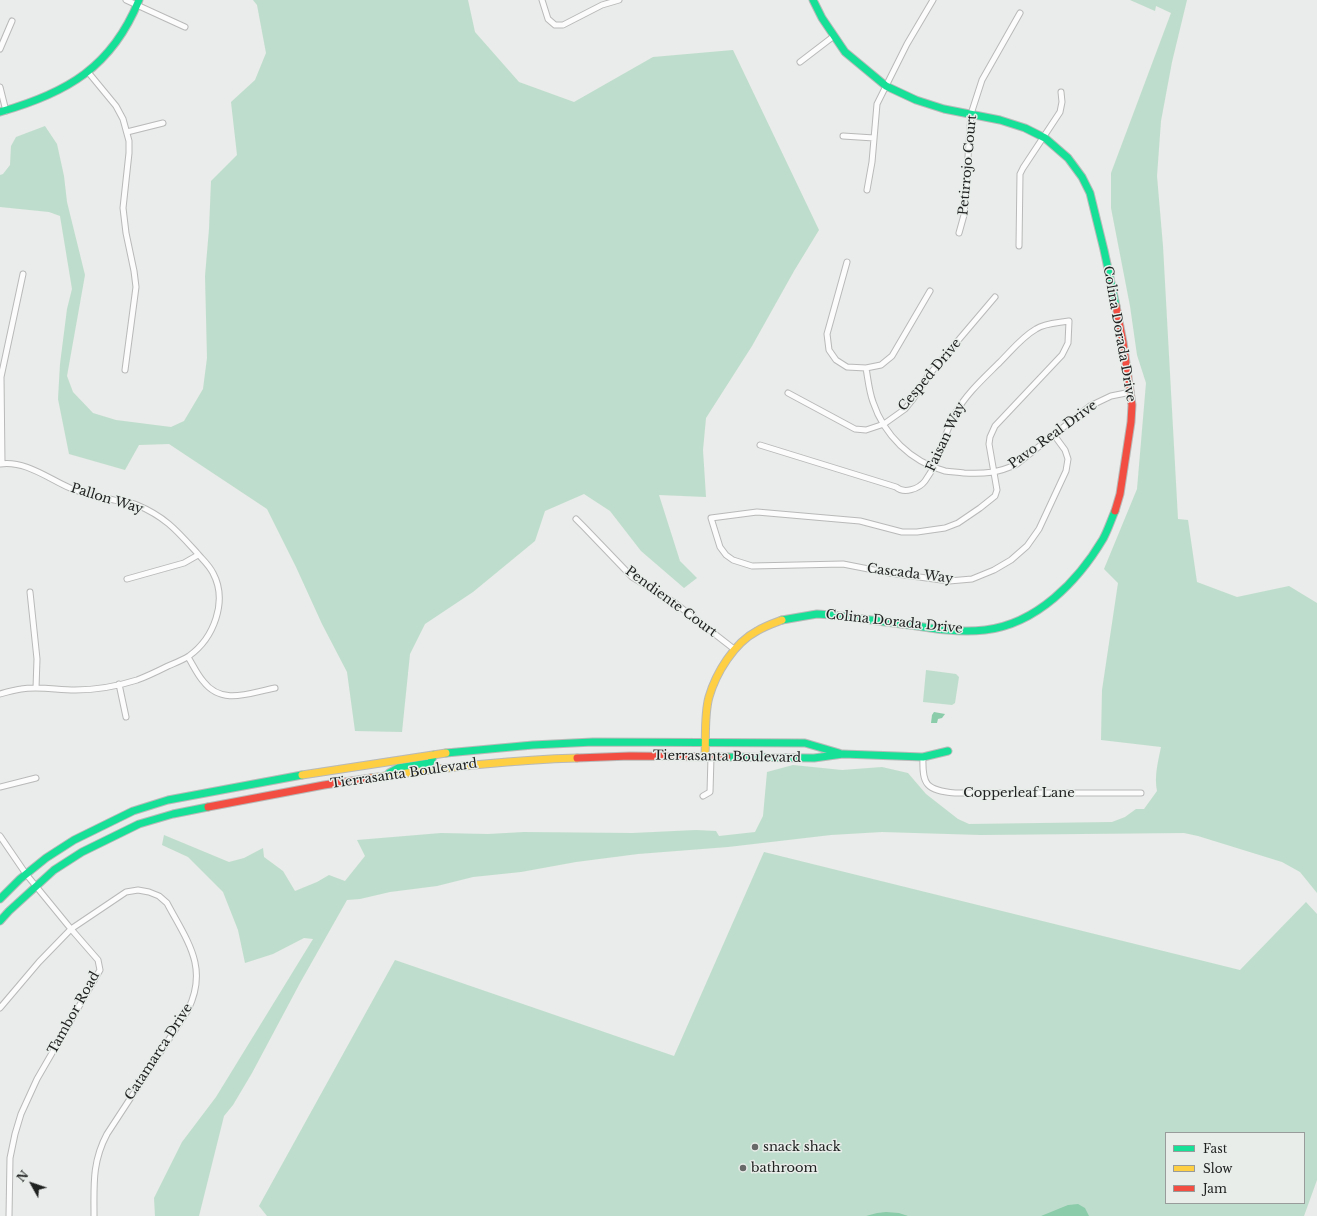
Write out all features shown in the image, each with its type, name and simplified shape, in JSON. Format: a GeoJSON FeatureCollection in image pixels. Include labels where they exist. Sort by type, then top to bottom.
{"type":"FeatureCollection","features":[{"type":"Feature","properties":{"kind":"street"},"geometry":{"type":"LineString","coordinates":[[126,0],[138,2],[185,27]]}},
{"type":"Feature","properties":{"kind":"street"},"geometry":{"type":"LineString","coordinates":[[542,0],[548,19],[555,24],[563,25],[602,5],[619,0]]}},
{"type":"Feature","properties":{"kind":"street","name":"Colina Dorada Drive"},"geometry":{"type":"LineString","coordinates":[[708,756],[706,744],[707,709],[709,697],[720,672],[734,648],[756,631],[786,618],[817,614],[951,631],[986,630],[1007,625],[1032,614],[1053,600],[1067,587],[1091,558],[1104,537],[1120,494],[1131,422],[1131,392],[1123,342],[1104,250],[1090,193],[1082,177],[1068,158],[1042,137],[1025,128],[1000,120],[944,109],[916,100],[886,86],[845,52],[822,18],[813,0]]}},
{"type":"Feature","properties":{"kind":"street"},"geometry":{"type":"LineString","coordinates":[[867,190],[872,162],[877,104],[907,44],[933,0]]}},
{"type":"Feature","properties":{"kind":"street"},"geometry":{"type":"LineString","coordinates":[[0,87],[3,112],[33,103],[71,85],[104,57],[118,39],[138,2]]}},
{"type":"Feature","properties":{"kind":"street","name":"Petirrojo Court"},"geometry":{"type":"LineString","coordinates":[[959,233],[964,215],[971,114],[982,80],[1020,13]]}},
{"type":"Feature","properties":{"kind":"street"},"geometry":{"type":"LineString","coordinates":[[0,50],[12,21]]}},
{"type":"Feature","properties":{"kind":"street"},"geometry":{"type":"LineString","coordinates":[[800,62],[834,36]]}},
{"type":"Feature","properties":{"kind":"street"},"geometry":{"type":"LineString","coordinates":[[88,72],[116,106],[123,119],[127,132],[129,153],[123,208],[136,286],[125,370]]}},
{"type":"Feature","properties":{"kind":"street"},"geometry":{"type":"LineString","coordinates":[[1019,246],[1020,174],[1022,168],[1042,137],[1060,112],[1062,102],[1061,92]]}},
{"type":"Feature","properties":{"kind":"street"},"geometry":{"type":"LineString","coordinates":[[127,132],[163,124]]}},
{"type":"Feature","properties":{"kind":"street"},"geometry":{"type":"LineString","coordinates":[[843,136],[874,138]]}},
{"type":"Feature","properties":{"kind":"street"},"geometry":{"type":"LineString","coordinates":[[847,262],[827,334],[828,350],[836,360],[847,367],[866,368],[881,365],[892,356],[930,291]]}},
{"type":"Feature","properties":{"kind":"street"},"geometry":{"type":"LineString","coordinates":[[1,463],[1,377],[23,274]]}},
{"type":"Feature","properties":{"kind":"street","name":"Cesped Drive"},"geometry":{"type":"LineString","coordinates":[[788,393],[854,429],[866,430],[884,424],[905,409],[928,376],[995,297]]}},
{"type":"Feature","properties":{"kind":"street","name":"Faisan Way"},"geometry":{"type":"LineString","coordinates":[[760,445],[896,487],[899,490],[910,490],[922,485],[926,480],[933,467],[954,415],[966,396],[1022,339],[1037,328],[1068,321],[1068,343],[1062,356],[995,426],[990,437],[989,444],[994,473]]}},
{"type":"Feature","properties":{"kind":"street","name":"Pavo Real Drive"},"geometry":{"type":"LineString","coordinates":[[866,368],[872,401],[877,413],[892,437],[911,455],[933,467],[947,471],[981,474],[994,473],[1004,470],[1017,464],[1090,406],[1111,396],[1131,392]]}},
{"type":"Feature","properties":{"kind":"street","name":"Cascada Way"},"geometry":{"type":"LineString","coordinates":[[994,473],[997,490],[995,496],[958,523],[945,528],[917,532],[902,532],[860,521],[757,512],[711,518],[720,547],[726,555],[733,560],[752,566],[843,564],[889,573],[949,581],[972,579],[994,570],[1011,560],[1027,546],[1039,529],[1066,471],[1068,459],[1065,450],[1054,435]]}},
{"type":"Feature","properties":{"kind":"street","name":"Pallon Way"},"geometry":{"type":"LineString","coordinates":[[0,694],[21,689],[36,688],[75,690],[97,688],[137,680],[188,657],[209,635],[216,620],[218,607],[218,592],[214,574],[209,566],[178,531],[166,520],[137,505],[96,496],[71,488],[23,466],[11,463],[1,463]]}},
{"type":"Feature","properties":{"kind":"street","name":"Pendiente Court"},"geometry":{"type":"LineString","coordinates":[[576,519],[632,577],[676,603],[734,648]]}},
{"type":"Feature","properties":{"kind":"street"},"geometry":{"type":"LineString","coordinates":[[127,578],[184,563],[198,554]]}},
{"type":"Feature","properties":{"kind":"street"},"geometry":{"type":"LineString","coordinates":[[30,592],[37,659],[36,688]]}},
{"type":"Feature","properties":{"kind":"street"},"geometry":{"type":"LineString","coordinates":[[188,657],[203,682],[220,695],[232,697],[275,688]]}},
{"type":"Feature","properties":{"kind":"street"},"geometry":{"type":"LineString","coordinates":[[119,684],[126,718]]}},
{"type":"Feature","properties":{"kind":"street","name":"Tierrasanta Boulevard"},"geometry":{"type":"LineString","coordinates":[[0,899],[26,874],[46,858],[74,840],[133,811],[168,800],[324,771],[434,755],[533,744],[593,742],[805,744],[844,754]]}},
{"type":"Feature","properties":{"kind":"street","name":"Tierrasanta Boulevard"},"geometry":{"type":"LineString","coordinates":[[0,921],[36,885],[54,870],[82,852],[139,824],[173,814],[324,785],[446,767],[531,759],[604,756],[770,756],[814,758],[844,754],[923,757],[948,751]]}},
{"type":"Feature","properties":{"kind":"street"},"geometry":{"type":"LineString","coordinates":[[385,776],[398,768],[422,766],[430,763],[434,755]]}},
{"type":"Feature","properties":{"kind":"street"},"geometry":{"type":"LineString","coordinates":[[703,796],[710,792],[708,756]]}},
{"type":"Feature","properties":{"kind":"street","name":"Copperleaf Lane"},"geometry":{"type":"LineString","coordinates":[[923,757],[922,774],[927,784],[939,792],[955,794],[1141,793]]}},
{"type":"Feature","properties":{"kind":"street"},"geometry":{"type":"LineString","coordinates":[[0,787],[36,778]]}},
{"type":"Feature","properties":{"kind":"street","name":"Tambor Road"},"geometry":{"type":"LineString","coordinates":[[0,836],[26,874],[98,960],[100,970],[37,1080],[21,1114],[10,1158],[9,1216]]}},
{"type":"Feature","properties":{"kind":"street","name":"Catamarca Drive"},"geometry":{"type":"LineString","coordinates":[[0,1008],[39,962],[71,929],[126,892],[138,890],[149,892],[159,896],[167,903],[193,952],[197,974],[194,996],[188,1010],[101,1144],[95,1168],[94,1216]]}},
{"type":"Feature","properties":{"kind":"shaded area"},"geometry":{"type":"Polygon","coordinates":[[[253,0],[468,0],[475,32],[519,82],[574,102],[653,57],[733,50],[819,230],[752,346],[706,418],[703,450],[706,497],[659,495],[680,561],[697,578],[684,588],[641,551],[610,511],[584,494],[545,511],[535,541],[473,592],[425,624],[410,654],[402,732],[355,731],[347,672],[322,624],[267,509],[169,444],[139,445],[125,470],[69,454],[58,399],[60,364],[67,309],[72,289],[60,216],[49,212],[0,207],[0,175],[3,174],[10,165],[11,146],[16,137],[45,126],[57,144],[64,176],[67,202],[85,275],[67,376],[73,392],[93,413],[116,420],[171,427],[184,421],[203,389],[207,358],[205,276],[211,181],[237,155],[231,102],[255,80],[266,53],[257,5],[253,0]]]}},
{"type":"Feature","properties":{"kind":"shaded area"},"geometry":{"type":"Polygon","coordinates":[[[1130,0],[1187,0],[1172,62],[1161,121],[1157,176],[1163,246],[1178,519],[1188,520],[1197,582],[1237,597],[1289,586],[1317,603],[1317,893],[1300,872],[1282,862],[1184,833],[981,835],[882,832],[831,835],[728,847],[638,854],[576,862],[521,872],[473,877],[437,886],[390,892],[360,899],[347,900],[300,983],[252,1073],[233,1105],[224,1116],[199,1216],[155,1216],[154,1198],[182,1142],[216,1097],[313,939],[304,938],[273,954],[245,963],[238,930],[223,892],[188,857],[162,845],[164,835],[229,862],[244,858],[263,848],[264,857],[283,871],[295,891],[317,882],[329,875],[345,881],[365,856],[357,840],[441,833],[632,833],[696,830],[716,831],[719,836],[755,832],[763,816],[767,772],[793,765],[842,770],[882,767],[908,773],[926,794],[958,819],[969,824],[1112,822],[1125,817],[1136,809],[1144,809],[1157,791],[1156,774],[1161,747],[1101,740],[1102,690],[1118,583],[1104,569],[1137,489],[1146,383],[1137,355],[1130,306],[1111,208],[1111,173],[1171,13],[1156,6],[1155,11],[1130,0]]]}},
{"type":"Feature","properties":{"kind":"shaded area"},"geometry":{"type":"Polygon","coordinates":[[[926,670],[956,674],[959,677],[955,703],[952,705],[923,702],[926,670]]]}},
{"type":"Feature","properties":{"kind":"shaded area"},"geometry":{"type":"Polygon","coordinates":[[[934,712],[945,714],[942,718],[938,719],[937,723],[931,723],[932,715],[934,712]]]}},
{"type":"Feature","properties":{"kind":"shaded area"},"geometry":{"type":"Polygon","coordinates":[[[764,852],[1240,970],[1306,902],[1317,914],[1317,1180],[1304,1216],[267,1216],[259,1206],[395,960],[674,1056],[764,852]]]}},
{"type":"Feature","properties":{"kind":"shaded area"},"geometry":{"type":"Polygon","coordinates":[[[1078,1204],[1085,1208],[1089,1216],[1041,1216],[1068,1205],[1078,1204]]]}},
{"type":"Feature","properties":{"kind":"shaded area"},"geometry":{"type":"Polygon","coordinates":[[[886,1212],[899,1213],[908,1216],[866,1216],[886,1212]]]}},
{"type":"Feature","properties":{"kind":"traffic: fast"},"geometry":{"type":"LineString","coordinates":[[0,112],[46,96],[66,86],[84,74],[101,60],[115,43],[128,23],[139,0]]}},
{"type":"Feature","properties":{"kind":"traffic: fast"},"geometry":{"type":"LineString","coordinates":[[813,0],[822,18],[845,52],[886,86],[916,100],[944,109],[1000,120],[1025,128],[1045,138],[1068,158],[1082,177],[1090,193],[1116,306]]}},
{"type":"Feature","properties":{"kind":"traffic: fast"},"geometry":{"type":"LineString","coordinates":[[782,620],[817,614],[957,631],[976,631],[1004,626],[1039,610],[1068,585],[1093,555],[1103,539],[1115,511]]}},
{"type":"Feature","properties":{"kind":"traffic: fast"},"geometry":{"type":"LineString","coordinates":[[446,753],[533,745],[593,742],[805,743],[839,753]]}},
{"type":"Feature","properties":{"kind":"traffic: fast"},"geometry":{"type":"LineString","coordinates":[[727,757],[814,758],[843,754],[923,757],[948,751]]}},
{"type":"Feature","properties":{"kind":"traffic: fast"},"geometry":{"type":"LineString","coordinates":[[389,773],[398,768],[430,763],[434,755]]}},
{"type":"Feature","properties":{"kind":"traffic: fast"},"geometry":{"type":"LineString","coordinates":[[0,899],[20,879],[46,858],[74,840],[133,811],[168,800],[302,775]]}},
{"type":"Feature","properties":{"kind":"traffic: fast"},"geometry":{"type":"LineString","coordinates":[[0,921],[54,870],[82,852],[139,824],[173,814],[208,807]]}},
{"type":"Feature","properties":{"kind":"traffic: slow"},"geometry":{"type":"LineString","coordinates":[[705,756],[707,704],[712,688],[721,669],[734,651],[749,636],[782,620]]}},
{"type":"Feature","properties":{"kind":"traffic: slow"},"geometry":{"type":"LineString","coordinates":[[302,775],[446,753]]}},
{"type":"Feature","properties":{"kind":"traffic: slow"},"geometry":{"type":"LineString","coordinates":[[371,778],[473,765],[577,758]]}},
{"type":"Feature","properties":{"kind":"traffic: jam"},"geometry":{"type":"LineString","coordinates":[[1115,511],[1120,494],[1131,422],[1132,405],[1116,306]]}},
{"type":"Feature","properties":{"kind":"traffic: jam"},"geometry":{"type":"LineString","coordinates":[[577,758],[630,756],[727,757]]}},
{"type":"Feature","properties":{"kind":"traffic: jam"},"geometry":{"type":"LineString","coordinates":[[208,807],[324,785],[371,778]]}},
{"type":"Feature","properties":{"kind":"place","name":"snack shack"},"geometry":{"type":"Point","coordinates":[755,1147]}},
{"type":"Feature","properties":{"kind":"place","name":"bathroom"},"geometry":{"type":"Point","coordinates":[743,1168]}}]}
